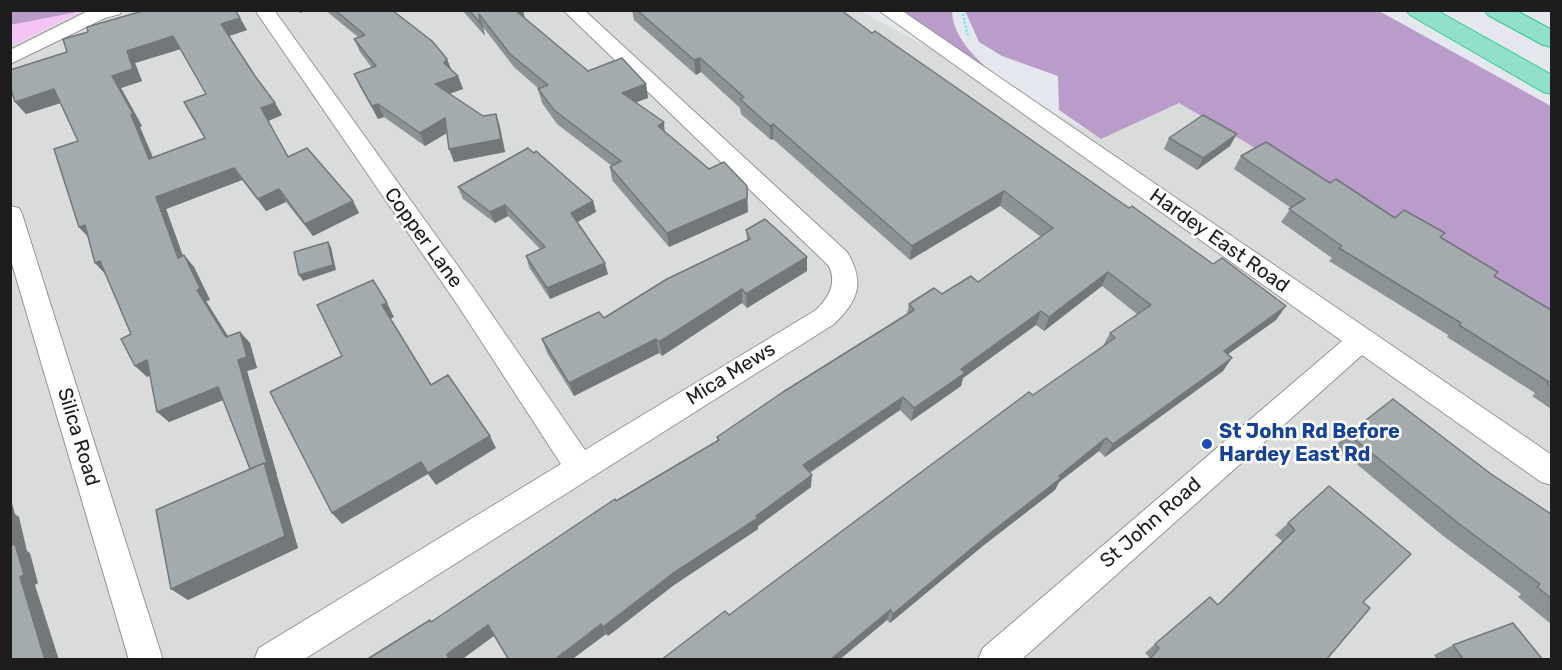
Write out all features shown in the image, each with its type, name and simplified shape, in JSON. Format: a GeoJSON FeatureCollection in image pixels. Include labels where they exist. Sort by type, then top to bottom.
{"type":"FeatureCollection","features":[{"type":"Feature","properties":{"kind":"highway"},"geometry":{"type":"LineString","coordinates":[[1418,10],[1551,86]]}},
{"type":"Feature","properties":{"kind":"highway"},"geometry":{"type":"LineString","coordinates":[[1496,10],[1551,40]]}},
{"type":"Feature","properties":{"kind":"street"},"geometry":{"type":"LineString","coordinates":[[10,58],[98,14],[113,10]]}},
{"type":"Feature","properties":{"kind":"street","name":"Copper Lane"},"geometry":{"type":"LineString","coordinates":[[264,10],[466,297],[580,467]]}},
{"type":"Feature","properties":{"kind":"street","name":"Mica Mews"},"geometry":{"type":"LineString","coordinates":[[271,660],[825,317],[838,304],[844,293],[846,280],[844,267],[838,259],[572,10]]}},
{"type":"Feature","properties":{"kind":"street","name":"Hardey East Road"},"geometry":{"type":"LineString","coordinates":[[887,10],[1551,472]]}},
{"type":"Feature","properties":{"kind":"street","name":"Silica Road"},"geometry":{"type":"LineString","coordinates":[[10,214],[146,660]]}},
{"type":"Feature","properties":{"kind":"street","name":"St John Road"},"geometry":{"type":"LineString","coordinates":[[995,660],[1361,340]]}},
{"type":"Feature","properties":{"kind":"shaded area"},"geometry":{"type":"Polygon","coordinates":[[[11,11],[83,11],[11,25],[11,11]]]}},
{"type":"Feature","properties":{"kind":"shaded area"},"geometry":{"type":"Polygon","coordinates":[[[83,11],[860,11],[1101,138],[1179,103],[1551,323],[1551,659],[11,660],[11,46],[83,11]]]}},
{"type":"Feature","properties":{"kind":"shaded area"},"geometry":{"type":"Polygon","coordinates":[[[83,11],[11,46],[11,25],[83,11]]]}},
{"type":"Feature","properties":{"kind":"shaded area"},"geometry":{"type":"Polygon","coordinates":[[[900,11],[952,11],[957,31],[968,49],[999,80],[900,11]]]}},
{"type":"Feature","properties":{"kind":"shaded area"},"geometry":{"type":"Polygon","coordinates":[[[965,11],[1379,11],[1551,106],[1551,323],[1179,103],[1101,139],[1059,110],[1058,76],[1002,56],[979,42],[965,11]]]}},
{"type":"Feature","properties":{"kind":"building"},"geometry":{"type":"Polygon","coordinates":[[[146,10],[235,10],[240,18],[221,24],[275,103],[261,108],[288,157],[307,148],[353,201],[305,224],[279,189],[258,199],[234,168],[156,197],[178,258],[184,255],[200,288],[197,290],[226,337],[240,332],[247,357],[238,360],[267,464],[264,463],[250,469],[218,387],[157,412],[147,360],[135,366],[121,339],[131,334],[100,261],[95,263],[85,225],[79,227],[54,149],[78,141],[54,89],[15,102],[10,86],[10,70],[67,52],[63,39],[88,32],[87,27],[146,10]],[[173,36],[127,51],[133,69],[112,76],[133,114],[131,115],[149,159],[205,138],[184,102],[206,94],[173,36]]]}},
{"type":"Feature","properties":{"kind":"building"},"geometry":{"type":"Polygon","coordinates":[[[335,10],[392,10],[432,41],[447,59],[444,63],[458,76],[435,84],[483,116],[496,114],[501,139],[449,149],[445,118],[420,133],[378,104],[372,106],[354,74],[376,66],[354,39],[365,35],[335,10]]]}},
{"type":"Feature","properties":{"kind":"building"},"geometry":{"type":"Polygon","coordinates":[[[469,10],[515,10],[588,71],[622,58],[646,84],[622,93],[664,122],[658,126],[709,169],[724,162],[747,186],[747,198],[667,233],[610,167],[621,161],[554,110],[538,89],[548,85],[510,54],[479,14],[480,23],[469,10]]]}},
{"type":"Feature","properties":{"kind":"building"},"geometry":{"type":"Polygon","coordinates":[[[637,10],[841,10],[872,33],[875,31],[1129,208],[1132,206],[1213,264],[1222,258],[1286,306],[1224,351],[1232,358],[1113,444],[1106,438],[1059,476],[1061,478],[893,614],[890,610],[830,660],[661,660],[725,611],[729,615],[1029,392],[1033,395],[1115,338],[1110,333],[1151,305],[1108,272],[1049,317],[1041,311],[961,369],[965,373],[914,408],[903,397],[803,465],[812,475],[756,516],[758,518],[672,574],[603,627],[601,624],[554,660],[509,660],[488,625],[447,654],[449,660],[366,660],[430,620],[431,622],[615,499],[616,501],[719,440],[717,437],[783,392],[914,310],[909,304],[934,288],[942,294],[971,276],[978,282],[1053,228],[1004,191],[912,246],[773,124],[770,126],[740,99],[744,97],[700,58],[694,60],[637,10]]]}},
{"type":"Feature","properties":{"kind":"building"},"geometry":{"type":"Polygon","coordinates":[[[1203,115],[1237,134],[1203,158],[1169,138],[1203,115]]]}},
{"type":"Feature","properties":{"kind":"building"},"geometry":{"type":"Polygon","coordinates":[[[1266,142],[1330,183],[1336,179],[1395,218],[1404,210],[1445,233],[1440,237],[1498,272],[1494,276],[1551,310],[1551,387],[1547,384],[1549,382],[1459,325],[1461,323],[1339,248],[1342,246],[1289,209],[1305,199],[1241,156],[1266,142]]]}},
{"type":"Feature","properties":{"kind":"building"},"geometry":{"type":"Polygon","coordinates":[[[528,148],[534,153],[536,151],[593,201],[571,213],[605,263],[547,288],[526,256],[545,247],[505,205],[490,212],[458,187],[528,148]]]}},
{"type":"Feature","properties":{"kind":"building"},"geometry":{"type":"Polygon","coordinates":[[[765,219],[807,257],[746,294],[742,289],[659,342],[656,339],[569,383],[542,339],[599,312],[604,318],[667,279],[750,239],[746,230],[765,219]]]}},
{"type":"Feature","properties":{"kind":"building"},"geometry":{"type":"Polygon","coordinates":[[[328,242],[333,265],[299,275],[294,252],[328,242]]]}},
{"type":"Feature","properties":{"kind":"building"},"geometry":{"type":"Polygon","coordinates":[[[373,280],[387,303],[382,305],[431,385],[448,375],[490,436],[428,473],[421,462],[332,513],[270,392],[342,356],[317,305],[373,280]]]}},
{"type":"Feature","properties":{"kind":"building"},"geometry":{"type":"Polygon","coordinates":[[[1393,399],[1491,474],[1551,514],[1551,598],[1537,587],[1540,584],[1458,523],[1348,434],[1393,399]]]}},
{"type":"Feature","properties":{"kind":"building"},"geometry":{"type":"Polygon","coordinates":[[[264,463],[285,536],[171,589],[156,510],[264,463]]]}},
{"type":"Feature","properties":{"kind":"building"},"geometry":{"type":"Polygon","coordinates":[[[1329,486],[1411,554],[1363,602],[1370,608],[1326,660],[1149,660],[1159,648],[1155,644],[1210,597],[1218,605],[1295,530],[1288,523],[1329,486]]]}},
{"type":"Feature","properties":{"kind":"building"},"geometry":{"type":"Polygon","coordinates":[[[10,534],[24,575],[20,577],[45,660],[10,660],[10,534]]]}},
{"type":"Feature","properties":{"kind":"building"},"geometry":{"type":"Polygon","coordinates":[[[1513,623],[1543,660],[1464,660],[1453,645],[1513,623]]]}},
{"type":"Feature","properties":{"kind":"place","name":"St John Rd Before Hardey East Rd"},"geometry":{"type":"Point","coordinates":[1207,444]}}]}
